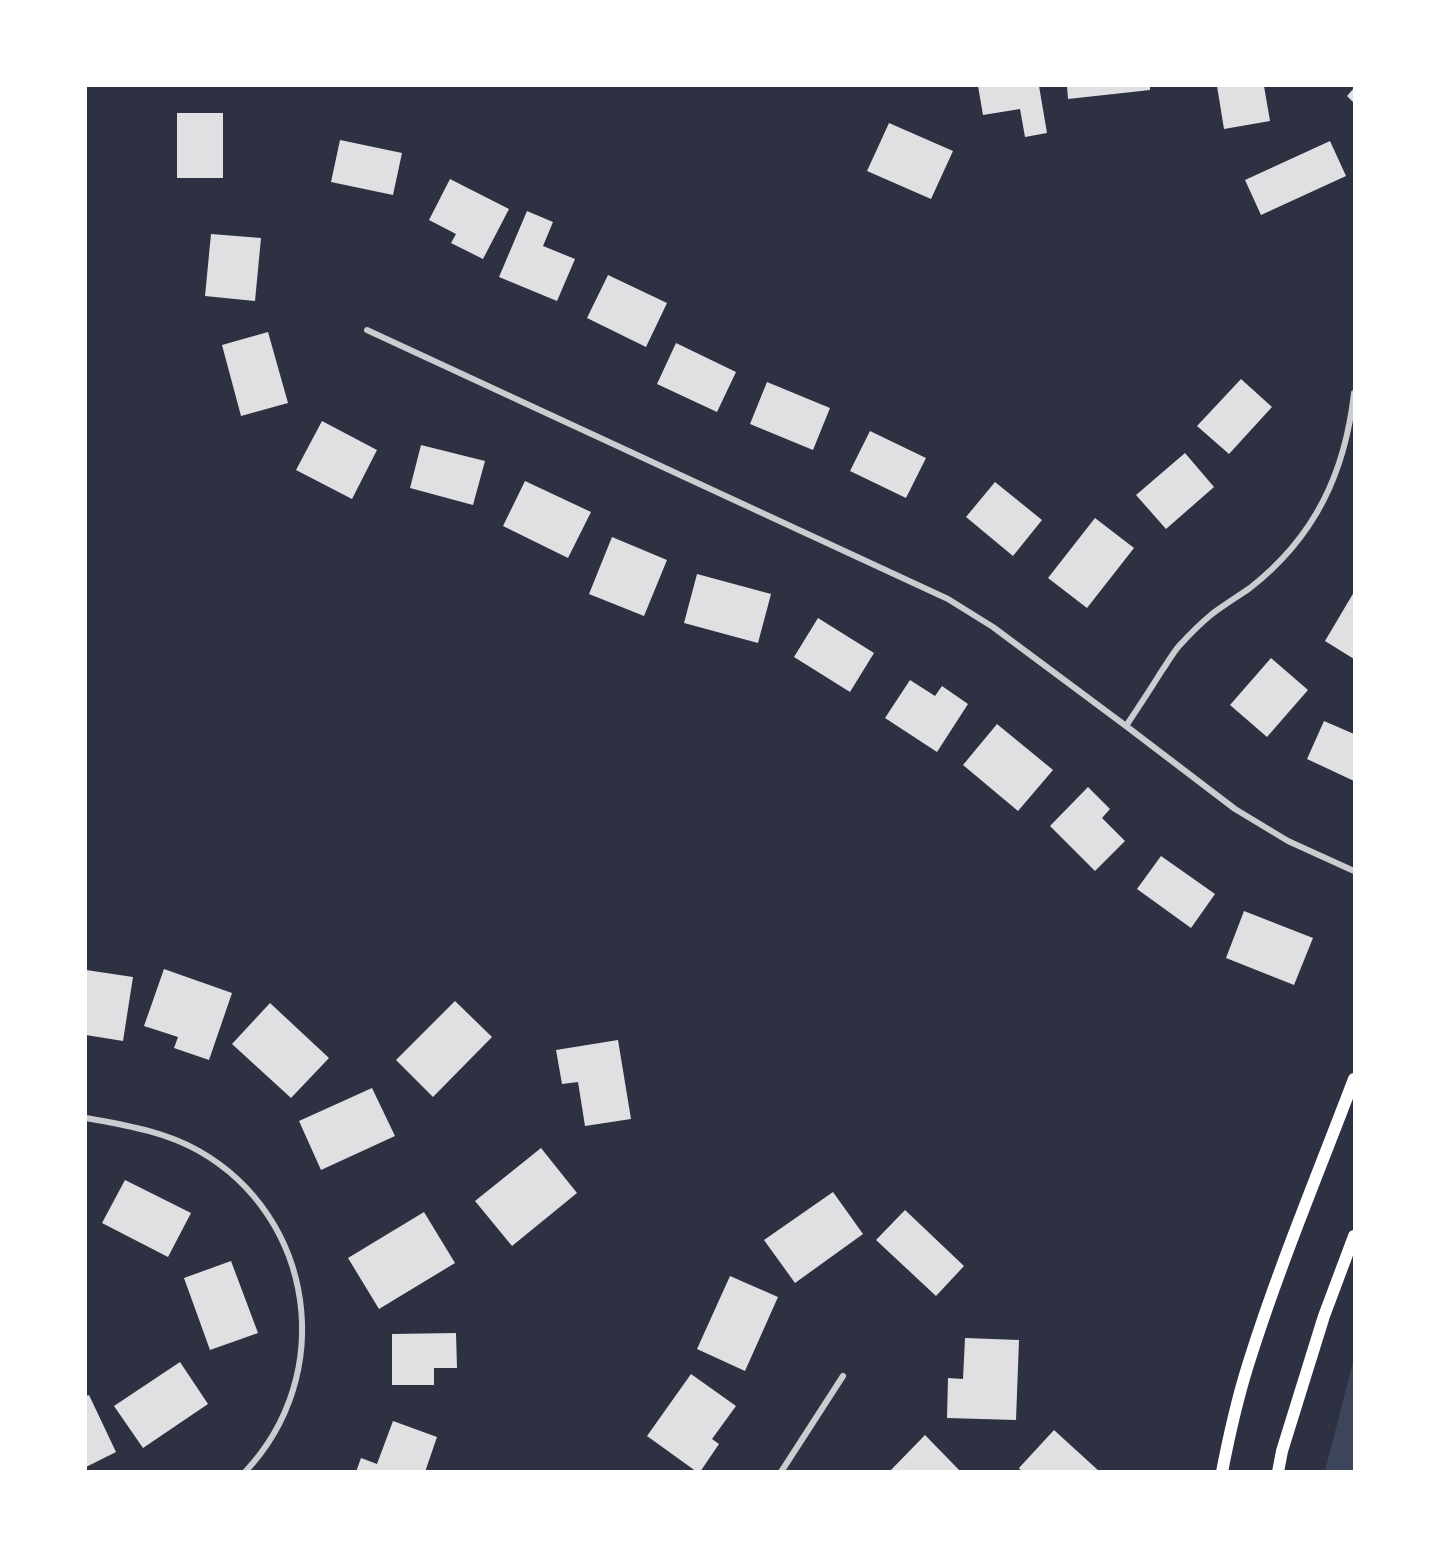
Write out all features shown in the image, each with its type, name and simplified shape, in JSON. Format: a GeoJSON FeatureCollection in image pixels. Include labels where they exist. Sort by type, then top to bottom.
{"type":"FeatureCollection","features":[{"type":"Feature","properties":{"kind":"main road"},"geometry":{"type":"LineString","coordinates":[[1222,1472],[1247,1367],[1354,1079]]}},
{"type":"Feature","properties":{"kind":"main road"},"geometry":{"type":"LineString","coordinates":[[1278,1472],[1282,1451],[1324,1316],[1354,1236]]}},
{"type":"Feature","properties":{"kind":"street"},"geometry":{"type":"LineString","coordinates":[[367,330],[948,599],[993,627],[1235,809],[1288,842],[1354,871]]}},
{"type":"Feature","properties":{"kind":"street"},"geometry":{"type":"LineString","coordinates":[[1126,726],[1179,646],[1211,615],[1271,570],[1292,548],[1314,519],[1333,483],[1352,417],[1354,393]]}},
{"type":"Feature","properties":{"kind":"street"},"geometry":{"type":"LineString","coordinates":[[86,1118],[159,1134],[197,1150],[215,1161],[256,1197],[282,1239],[295,1270],[302,1309],[302,1350],[297,1376],[282,1419],[262,1452],[245,1472]]}},
{"type":"Feature","properties":{"kind":"street"},"geometry":{"type":"LineString","coordinates":[[781,1472],[843,1376]]}},
{"type":"Feature","properties":{"kind":"shaded area"},"geometry":{"type":"Polygon","coordinates":[[[1354,1358],[1354,1471],[1325,1471],[1354,1358]]]}},
{"type":"Feature","properties":{"kind":"building"},"geometry":{"type":"Polygon","coordinates":[[[978,86],[1039,86],[1047,133],[1025,137],[1020,109],[983,115],[978,86]]]}},
{"type":"Feature","properties":{"kind":"building"},"geometry":{"type":"Polygon","coordinates":[[[1067,86],[1150,86],[1150,90],[1068,99],[1067,86]]]}},
{"type":"Feature","properties":{"kind":"building"},"geometry":{"type":"Polygon","coordinates":[[[1217,86],[1264,86],[1270,121],[1224,129],[1217,86]]]}},
{"type":"Feature","properties":{"kind":"building"},"geometry":{"type":"Polygon","coordinates":[[[1354,88],[1354,103],[1347,96],[1354,88]]]}},
{"type":"Feature","properties":{"kind":"building"},"geometry":{"type":"Polygon","coordinates":[[[177,113],[223,113],[223,178],[177,178],[177,113]]]}},
{"type":"Feature","properties":{"kind":"building"},"geometry":{"type":"Polygon","coordinates":[[[889,123],[953,151],[931,199],[867,171],[889,123]]]}},
{"type":"Feature","properties":{"kind":"building"},"geometry":{"type":"Polygon","coordinates":[[[340,140],[402,153],[393,195],[331,182],[340,140]]]}},
{"type":"Feature","properties":{"kind":"building"},"geometry":{"type":"Polygon","coordinates":[[[1330,141],[1346,176],[1261,215],[1245,180],[1330,141]]]}},
{"type":"Feature","properties":{"kind":"building"},"geometry":{"type":"Polygon","coordinates":[[[450,179],[509,209],[483,259],[451,243],[456,234],[429,220],[450,179]]]}},
{"type":"Feature","properties":{"kind":"building"},"geometry":{"type":"Polygon","coordinates":[[[527,211],[553,222],[543,246],[575,259],[557,301],[499,277],[527,211]]]}},
{"type":"Feature","properties":{"kind":"building"},"geometry":{"type":"Polygon","coordinates":[[[211,234],[261,238],[255,301],[205,296],[211,234]]]}},
{"type":"Feature","properties":{"kind":"building"},"geometry":{"type":"Polygon","coordinates":[[[608,275],[667,303],[646,347],[587,318],[608,275]]]}},
{"type":"Feature","properties":{"kind":"building"},"geometry":{"type":"Polygon","coordinates":[[[268,332],[288,403],[241,416],[222,345],[268,332]]]}},
{"type":"Feature","properties":{"kind":"building"},"geometry":{"type":"Polygon","coordinates":[[[676,343],[736,372],[717,412],[657,384],[676,343]]]}},
{"type":"Feature","properties":{"kind":"building"},"geometry":{"type":"Polygon","coordinates":[[[1241,379],[1272,407],[1229,454],[1197,426],[1241,379]]]}},
{"type":"Feature","properties":{"kind":"building"},"geometry":{"type":"Polygon","coordinates":[[[767,382],[830,408],[813,450],[750,424],[767,382]]]}},
{"type":"Feature","properties":{"kind":"building"},"geometry":{"type":"Polygon","coordinates":[[[322,421],[377,450],[352,499],[296,470],[322,421]]]}},
{"type":"Feature","properties":{"kind":"building"},"geometry":{"type":"Polygon","coordinates":[[[870,431],[926,458],[906,498],[850,471],[870,431]]]}},
{"type":"Feature","properties":{"kind":"building"},"geometry":{"type":"Polygon","coordinates":[[[421,445],[485,461],[473,505],[410,488],[421,445]]]}},
{"type":"Feature","properties":{"kind":"building"},"geometry":{"type":"Polygon","coordinates":[[[1185,453],[1214,487],[1166,529],[1136,495],[1185,453]]]}},
{"type":"Feature","properties":{"kind":"building"},"geometry":{"type":"Polygon","coordinates":[[[525,481],[591,512],[568,558],[503,526],[525,481]]]}},
{"type":"Feature","properties":{"kind":"building"},"geometry":{"type":"Polygon","coordinates":[[[995,482],[1042,520],[1013,556],[966,517],[995,482]]]}},
{"type":"Feature","properties":{"kind":"building"},"geometry":{"type":"Polygon","coordinates":[[[1095,518],[1134,548],[1087,608],[1048,578],[1095,518]]]}},
{"type":"Feature","properties":{"kind":"building"},"geometry":{"type":"Polygon","coordinates":[[[612,537],[667,560],[644,616],[589,594],[612,537]]]}},
{"type":"Feature","properties":{"kind":"building"},"geometry":{"type":"Polygon","coordinates":[[[697,574],[771,594],[758,643],[684,623],[697,574]]]}},
{"type":"Feature","properties":{"kind":"building"},"geometry":{"type":"Polygon","coordinates":[[[1354,592],[1354,659],[1325,641],[1354,592]]]}},
{"type":"Feature","properties":{"kind":"building"},"geometry":{"type":"Polygon","coordinates":[[[818,618],[874,653],[850,692],[794,657],[818,618]]]}},
{"type":"Feature","properties":{"kind":"building"},"geometry":{"type":"Polygon","coordinates":[[[1271,658],[1308,690],[1267,737],[1230,705],[1271,658]]]}},
{"type":"Feature","properties":{"kind":"building"},"geometry":{"type":"Polygon","coordinates":[[[910,680],[935,696],[942,686],[968,704],[937,752],[885,718],[910,680]]]}},
{"type":"Feature","properties":{"kind":"building"},"geometry":{"type":"Polygon","coordinates":[[[1324,721],[1354,734],[1354,781],[1307,759],[1324,721]]]}},
{"type":"Feature","properties":{"kind":"building"},"geometry":{"type":"Polygon","coordinates":[[[997,724],[1053,770],[1018,811],[963,765],[997,724]]]}},
{"type":"Feature","properties":{"kind":"building"},"geometry":{"type":"Polygon","coordinates":[[[1088,787],[1110,809],[1102,818],[1125,841],[1095,871],[1050,826],[1088,787]]]}},
{"type":"Feature","properties":{"kind":"building"},"geometry":{"type":"Polygon","coordinates":[[[1161,856],[1215,894],[1191,928],[1137,889],[1161,856]]]}},
{"type":"Feature","properties":{"kind":"building"},"geometry":{"type":"Polygon","coordinates":[[[1244,911],[1313,938],[1294,985],[1226,958],[1244,911]]]}},
{"type":"Feature","properties":{"kind":"building"},"geometry":{"type":"Polygon","coordinates":[[[164,969],[232,993],[209,1060],[174,1048],[178,1037],[144,1026],[164,969]]]}},
{"type":"Feature","properties":{"kind":"building"},"geometry":{"type":"Polygon","coordinates":[[[86,970],[133,977],[123,1041],[86,1035],[86,970]]]}},
{"type":"Feature","properties":{"kind":"building"},"geometry":{"type":"Polygon","coordinates":[[[455,1001],[492,1037],[433,1097],[396,1060],[455,1001]]]}},
{"type":"Feature","properties":{"kind":"building"},"geometry":{"type":"Polygon","coordinates":[[[270,1003],[329,1058],[291,1098],[232,1044],[270,1003]]]}},
{"type":"Feature","properties":{"kind":"building"},"geometry":{"type":"Polygon","coordinates":[[[618,1040],[631,1119],[585,1126],[578,1082],[562,1084],[556,1050],[618,1040]]]}},
{"type":"Feature","properties":{"kind":"building"},"geometry":{"type":"Polygon","coordinates":[[[372,1088],[395,1136],[321,1170],[299,1121],[372,1088]]]}},
{"type":"Feature","properties":{"kind":"building"},"geometry":{"type":"Polygon","coordinates":[[[541,1148],[577,1193],[512,1246],[475,1201],[541,1148]]]}},
{"type":"Feature","properties":{"kind":"building"},"geometry":{"type":"Polygon","coordinates":[[[125,1180],[191,1213],[168,1257],[102,1223],[125,1180]]]}},
{"type":"Feature","properties":{"kind":"building"},"geometry":{"type":"Polygon","coordinates":[[[833,1192],[863,1234],[795,1283],[764,1240],[833,1192]]]}},
{"type":"Feature","properties":{"kind":"building"},"geometry":{"type":"Polygon","coordinates":[[[905,1210],[964,1266],[936,1296],[876,1240],[905,1210]]]}},
{"type":"Feature","properties":{"kind":"building"},"geometry":{"type":"Polygon","coordinates":[[[424,1212],[455,1263],[379,1309],[348,1258],[424,1212]]]}},
{"type":"Feature","properties":{"kind":"building"},"geometry":{"type":"Polygon","coordinates":[[[231,1261],[258,1333],[210,1350],[184,1278],[231,1261]]]}},
{"type":"Feature","properties":{"kind":"building"},"geometry":{"type":"Polygon","coordinates":[[[730,1276],[778,1297],[745,1371],[697,1349],[730,1276]]]}},
{"type":"Feature","properties":{"kind":"building"},"geometry":{"type":"Polygon","coordinates":[[[456,1333],[457,1368],[434,1368],[434,1385],[392,1385],[392,1334],[456,1333]]]}},
{"type":"Feature","properties":{"kind":"building"},"geometry":{"type":"Polygon","coordinates":[[[965,1338],[1019,1340],[1016,1420],[947,1418],[948,1378],[963,1379],[965,1338]]]}},
{"type":"Feature","properties":{"kind":"building"},"geometry":{"type":"Polygon","coordinates":[[[180,1362],[208,1404],[143,1448],[114,1406],[180,1362]]]}},
{"type":"Feature","properties":{"kind":"building"},"geometry":{"type":"Polygon","coordinates":[[[691,1374],[736,1406],[712,1439],[719,1444],[700,1472],[647,1436],[691,1374]]]}},
{"type":"Feature","properties":{"kind":"building"},"geometry":{"type":"Polygon","coordinates":[[[89,1395],[116,1452],[86,1467],[86,1396],[89,1395]]]}},
{"type":"Feature","properties":{"kind":"building"},"geometry":{"type":"Polygon","coordinates":[[[393,1421],[437,1437],[425,1472],[356,1472],[361,1458],[377,1464],[393,1421]]]}},
{"type":"Feature","properties":{"kind":"building"},"geometry":{"type":"Polygon","coordinates":[[[1054,1430],[1100,1472],[1022,1472],[1019,1468],[1054,1430]]]}},
{"type":"Feature","properties":{"kind":"building"},"geometry":{"type":"Polygon","coordinates":[[[925,1435],[961,1472],[892,1472],[891,1470],[925,1435]]]}}]}
